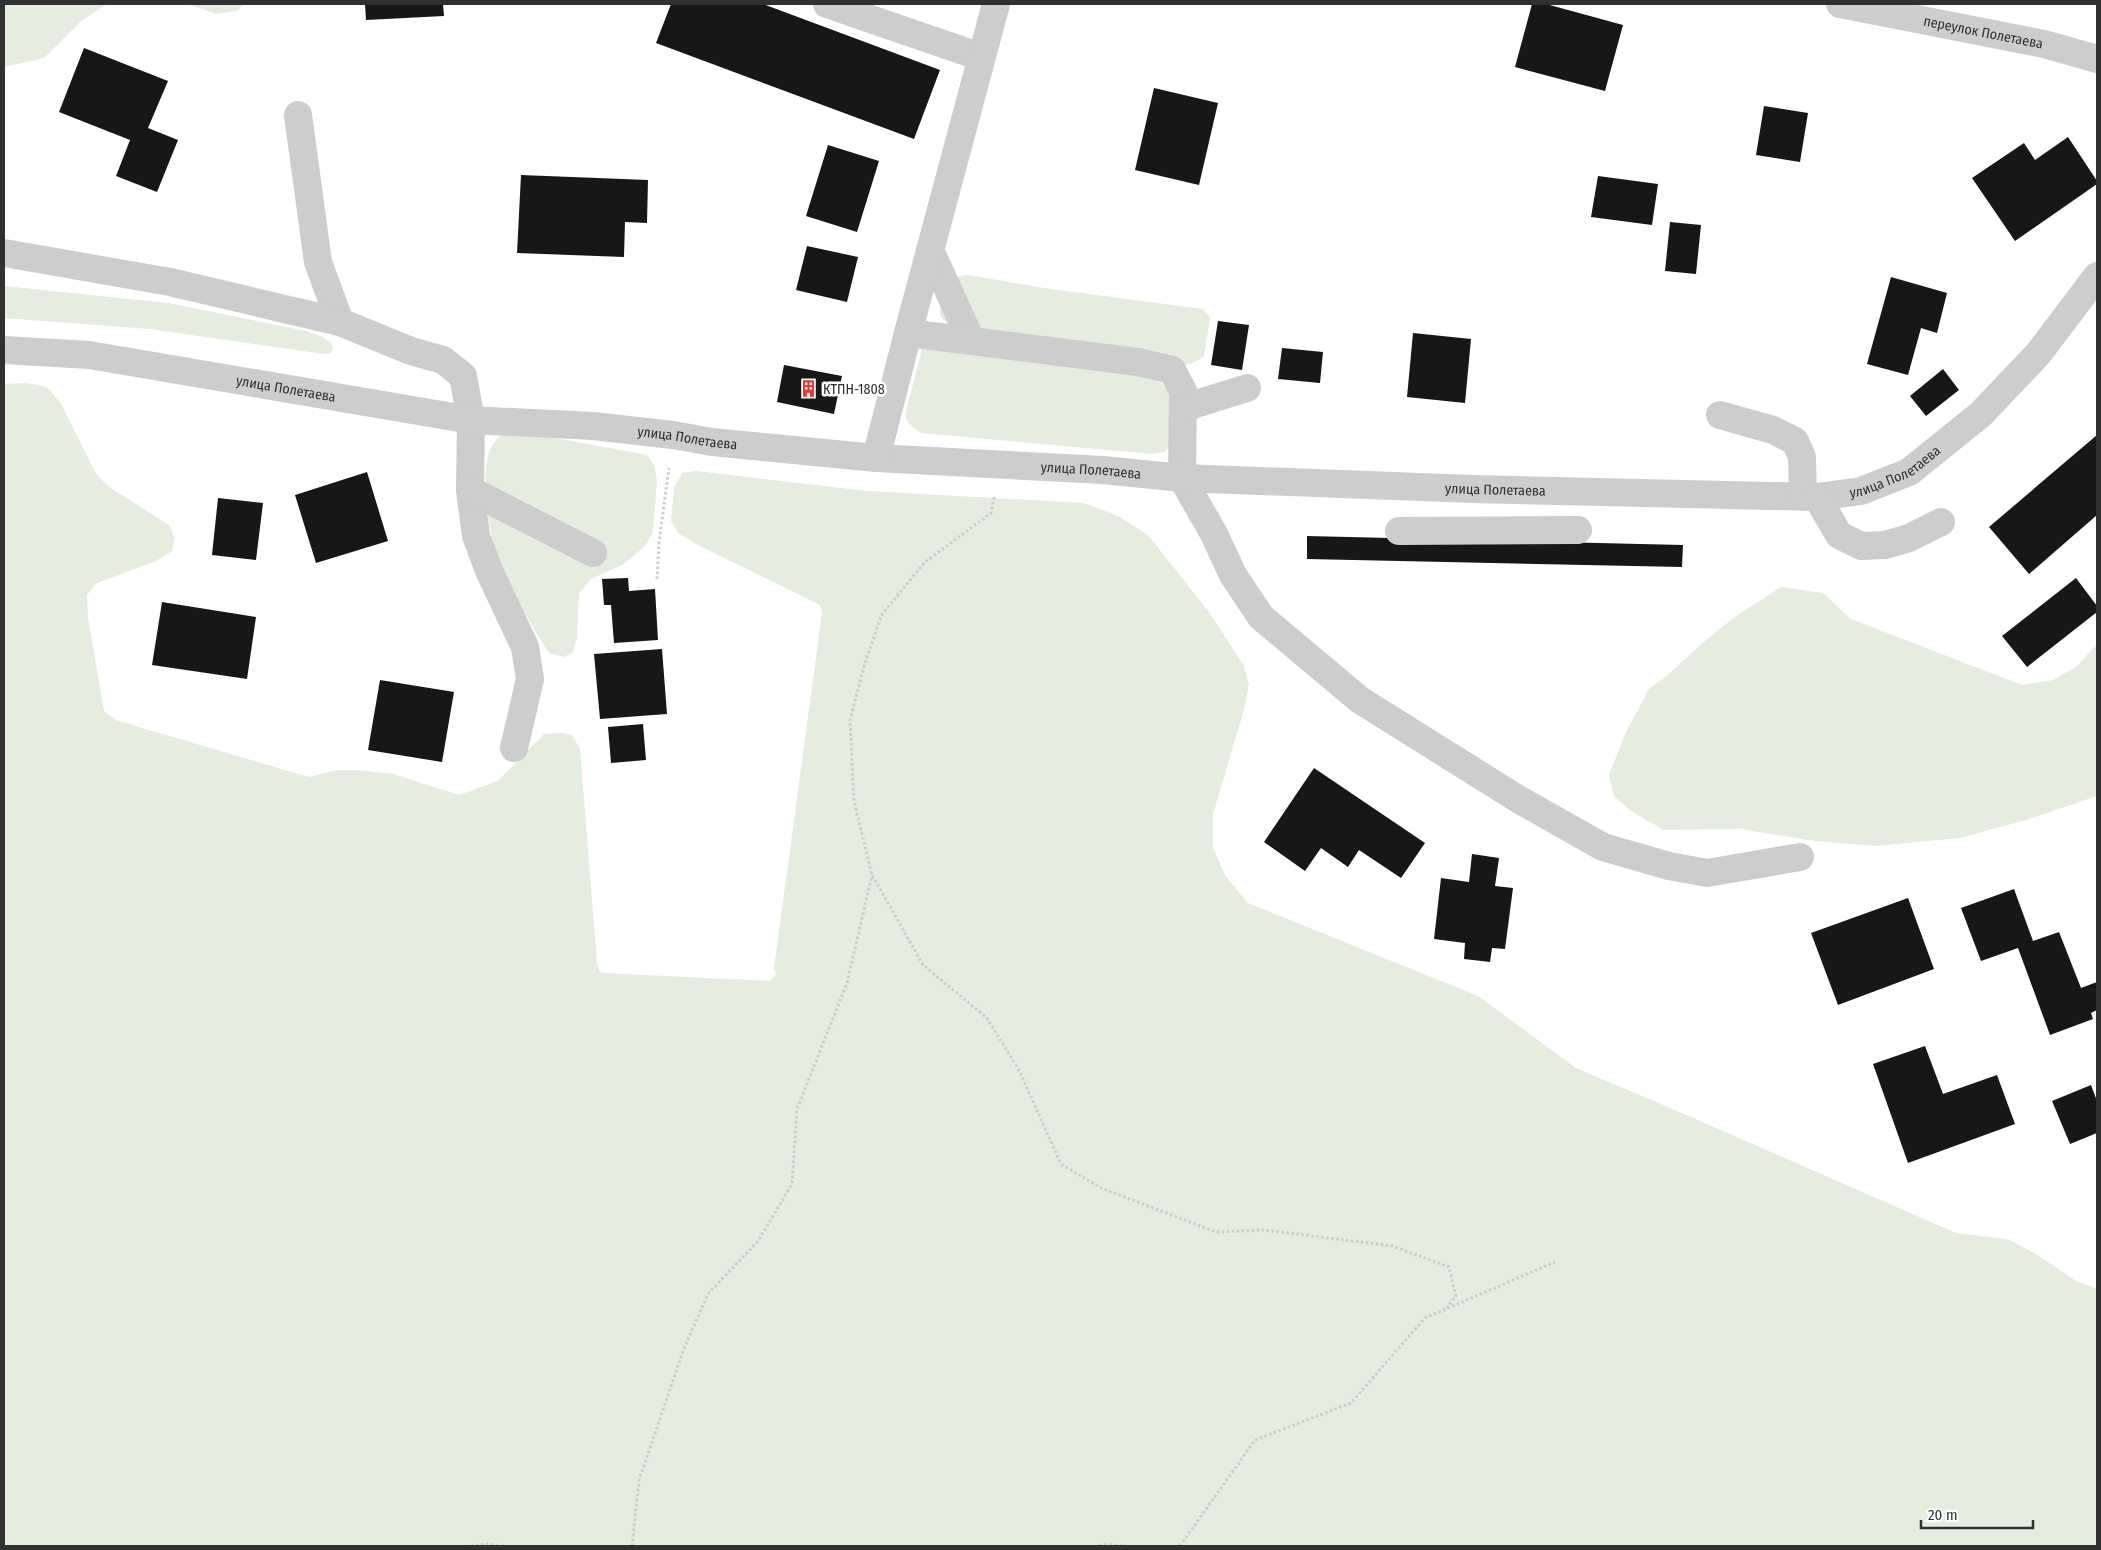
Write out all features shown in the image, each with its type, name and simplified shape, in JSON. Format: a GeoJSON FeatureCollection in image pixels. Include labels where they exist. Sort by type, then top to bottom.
{"type":"FeatureCollection","features":[{"type":"Feature","properties":{"kind":"street"},"geometry":{"type":"LineString","coordinates":[[827,4],[981,58]]}},
{"type":"Feature","properties":{"kind":"street"},"geometry":{"type":"LineString","coordinates":[[876,458],[996,4]]}},
{"type":"Feature","properties":{"kind":"street","name":"переулок Полетаева"},"geometry":{"type":"LineString","coordinates":[[1840,4],[2044,44],[2097,59]]}},
{"type":"Feature","properties":{"kind":"street"},"geometry":{"type":"LineString","coordinates":[[298,115],[318,262],[340,322]]}},
{"type":"Feature","properties":{"kind":"street"},"geometry":{"type":"LineString","coordinates":[[930,250],[971,340]]}},
{"type":"Feature","properties":{"kind":"street"},"geometry":{"type":"LineString","coordinates":[[4,254],[170,282],[340,322],[411,351],[443,360],[462,376],[471,420],[470,490],[476,536],[490,574],[525,647],[530,679],[514,748]]}},
{"type":"Feature","properties":{"kind":"street","name":"улица Полетаева"},"geometry":{"type":"LineString","coordinates":[[4,350],[89,355],[471,420],[593,426],[673,435],[712,442],[876,458],[1103,470],[1182,478],[1472,490],[1810,497],[1861,491],[1909,472],[1981,414],[2038,354],[2097,276]]}},
{"type":"Feature","properties":{"kind":"street"},"geometry":{"type":"LineString","coordinates":[[908,333],[1138,362],[1172,370],[1183,391],[1182,478],[1214,534],[1233,575],[1261,617],[1360,700],[1518,799],[1602,847],[1669,866],[1707,873],[1800,858]]}},
{"type":"Feature","properties":{"kind":"street"},"geometry":{"type":"LineString","coordinates":[[1184,408],[1247,388]]}},
{"type":"Feature","properties":{"kind":"street"},"geometry":{"type":"LineString","coordinates":[[1720,415],[1773,430],[1795,441],[1802,456],[1810,497],[1839,535],[1861,546],[1885,545],[1901,541],[1941,522]]}},
{"type":"Feature","properties":{"kind":"street"},"geometry":{"type":"LineString","coordinates":[[470,490],[593,553]]}},
{"type":"Feature","properties":{"kind":"street"},"geometry":{"type":"LineString","coordinates":[[1470,530],[1472,490]]}},
{"type":"Feature","properties":{"kind":"street"},"geometry":{"type":"LineString","coordinates":[[1399,531],[1578,530]]}},
{"type":"Feature","properties":{"kind":"path"},"geometry":{"type":"LineString","coordinates":[[1001,465],[991,513],[925,562],[882,614],[865,663],[850,720],[854,801],[872,875],[923,966],[987,1018],[1020,1072],[1061,1164],[1101,1188],[1216,1232],[1264,1230],[1392,1246],[1449,1267],[1456,1296],[1446,1309]]}},
{"type":"Feature","properties":{"kind":"path"},"geometry":{"type":"LineString","coordinates":[[657,579],[659,542],[670,466]]}},
{"type":"Feature","properties":{"kind":"path"},"geometry":{"type":"LineString","coordinates":[[632,1546],[639,1480],[684,1348],[708,1294],[758,1241],[792,1184],[797,1109],[847,983],[872,875]]}},
{"type":"Feature","properties":{"kind":"path"},"geometry":{"type":"LineString","coordinates":[[1180,1546],[1255,1440],[1352,1403],[1425,1318],[1555,1262]]}},
{"type":"Feature","properties":{"kind":"path"},"geometry":{"type":"LineString","coordinates":[[471,1546],[486,1544],[504,1546]]}},
{"type":"Feature","properties":{"kind":"path"},"geometry":{"type":"LineString","coordinates":[[1100,1546],[1103,1544],[1126,1546]]}},
{"type":"Feature","properties":{"kind":"green space"},"geometry":{"type":"Polygon","coordinates":[[[4,4],[107,4],[80,22],[44,58],[4,67],[4,4]]]}},
{"type":"Feature","properties":{"kind":"green space"},"geometry":{"type":"Polygon","coordinates":[[[188,4],[244,4],[237,11],[216,14],[188,4]]]}},
{"type":"Feature","properties":{"kind":"green space"},"geometry":{"type":"Polygon","coordinates":[[[968,275],[1050,289],[1203,309],[1210,318],[1204,356],[1193,363],[1184,364],[1163,358],[948,324],[940,316],[942,295],[954,277],[968,275]]]}},
{"type":"Feature","properties":{"kind":"green space"},"geometry":{"type":"Polygon","coordinates":[[[4,286],[168,303],[306,331],[323,337],[332,344],[333,349],[330,353],[324,354],[150,329],[4,318],[4,286]]]}},
{"type":"Feature","properties":{"kind":"green space"},"geometry":{"type":"Polygon","coordinates":[[[928,346],[1133,375],[1160,382],[1169,390],[1171,401],[1170,446],[1165,452],[1152,454],[921,433],[909,424],[905,415],[922,349],[928,346]]]}},
{"type":"Feature","properties":{"kind":"green space"},"geometry":{"type":"Polygon","coordinates":[[[27,383],[47,387],[61,404],[96,474],[109,487],[169,525],[175,538],[172,551],[156,561],[97,583],[87,595],[88,618],[104,711],[116,720],[309,777],[337,770],[393,774],[459,795],[498,781],[544,734],[561,733],[572,735],[580,749],[597,962],[599,971],[603,973],[770,981],[776,974],[774,968],[822,613],[820,605],[698,545],[678,533],[671,521],[674,488],[682,473],[696,471],[867,491],[1084,503],[1118,516],[1148,535],[1209,612],[1244,666],[1249,684],[1244,710],[1213,814],[1213,848],[1226,877],[1248,903],[1478,996],[1576,1068],[1956,1233],[2007,1239],[2036,1254],[2076,1281],[2097,1289],[2097,1546],[4,1546],[4,384],[27,383]]]}},
{"type":"Feature","properties":{"kind":"green space"},"geometry":{"type":"Polygon","coordinates":[[[522,432],[647,455],[654,464],[657,481],[653,532],[645,546],[624,564],[591,579],[579,593],[577,638],[573,652],[564,657],[549,653],[514,596],[499,563],[490,527],[485,485],[486,466],[490,450],[502,435],[522,432]]]}},
{"type":"Feature","properties":{"kind":"green space"},"geometry":{"type":"Polygon","coordinates":[[[1781,587],[1823,593],[1851,619],[2022,685],[2053,680],[2076,667],[2097,644],[2097,796],[2026,820],[1960,838],[1875,846],[1814,841],[1741,829],[1664,830],[1631,811],[1614,796],[1609,775],[1626,732],[1649,689],[1736,616],[1781,587]]]}},
{"type":"Feature","properties":{"kind":"building"},"geometry":{"type":"Polygon","coordinates":[[[365,4],[443,4],[444,16],[366,20],[365,4]]]}},
{"type":"Feature","properties":{"kind":"building"},"geometry":{"type":"Polygon","coordinates":[[[671,4],[763,4],[940,70],[914,139],[656,43],[671,4]]]}},
{"type":"Feature","properties":{"kind":"building"},"geometry":{"type":"Polygon","coordinates":[[[1532,4],[1546,4],[1623,25],[1605,91],[1515,67],[1532,4]]]}},
{"type":"Feature","properties":{"kind":"building"},"geometry":{"type":"Polygon","coordinates":[[[84,48],[168,81],[148,128],[178,140],[157,192],[116,176],[130,140],[59,112],[84,48]]]}},
{"type":"Feature","properties":{"kind":"building"},"geometry":{"type":"Polygon","coordinates":[[[1154,88],[1218,103],[1199,185],[1135,170],[1154,88]]]}},
{"type":"Feature","properties":{"kind":"building"},"geometry":{"type":"Polygon","coordinates":[[[1764,106],[1808,113],[1800,162],[1756,155],[1764,106]]]}},
{"type":"Feature","properties":{"kind":"building"},"geometry":{"type":"Polygon","coordinates":[[[2068,137],[2097,181],[2097,184],[2015,241],[1972,178],[2024,143],[2035,160],[2068,137]]]}},
{"type":"Feature","properties":{"kind":"building"},"geometry":{"type":"Polygon","coordinates":[[[828,145],[879,161],[857,232],[806,216],[828,145]]]}},
{"type":"Feature","properties":{"kind":"building"},"geometry":{"type":"Polygon","coordinates":[[[521,175],[648,180],[647,223],[625,222],[624,257],[517,253],[521,175]]]}},
{"type":"Feature","properties":{"kind":"building"},"geometry":{"type":"Polygon","coordinates":[[[1598,176],[1658,184],[1652,225],[1591,217],[1598,176]]]}},
{"type":"Feature","properties":{"kind":"building"},"geometry":{"type":"Polygon","coordinates":[[[1670,222],[1701,225],[1696,274],[1665,271],[1670,222]]]}},
{"type":"Feature","properties":{"kind":"building"},"geometry":{"type":"Polygon","coordinates":[[[807,246],[858,257],[847,302],[796,290],[807,246]]]}},
{"type":"Feature","properties":{"kind":"building"},"geometry":{"type":"Polygon","coordinates":[[[1891,277],[1947,293],[1937,333],[1921,328],[1908,375],[1867,364],[1891,277]]]}},
{"type":"Feature","properties":{"kind":"building"},"geometry":{"type":"Polygon","coordinates":[[[1218,321],[1249,325],[1242,370],[1211,365],[1218,321]]]}},
{"type":"Feature","properties":{"kind":"building"},"geometry":{"type":"Polygon","coordinates":[[[1413,333],[1471,339],[1465,403],[1407,397],[1413,333]]]}},
{"type":"Feature","properties":{"kind":"building"},"geometry":{"type":"Polygon","coordinates":[[[1282,348],[1323,352],[1320,383],[1278,379],[1282,348]]]}},
{"type":"Feature","properties":{"kind":"building","name":"КТПН-1808"},"geometry":{"type":"Polygon","coordinates":[[[784,365],[842,376],[834,414],[777,402],[784,365]]]}},
{"type":"Feature","properties":{"kind":"building"},"geometry":{"type":"Polygon","coordinates":[[[1943,369],[1959,390],[1926,416],[1910,396],[1943,369]]]}},
{"type":"Feature","properties":{"kind":"building"},"geometry":{"type":"Polygon","coordinates":[[[2097,435],[2097,515],[2029,574],[1989,527],[2097,435]]]}},
{"type":"Feature","properties":{"kind":"building"},"geometry":{"type":"Polygon","coordinates":[[[367,472],[388,541],[316,563],[295,495],[367,472]]]}},
{"type":"Feature","properties":{"kind":"building"},"geometry":{"type":"Polygon","coordinates":[[[218,498],[263,503],[256,560],[212,555],[218,498]]]}},
{"type":"Feature","properties":{"kind":"building"},"geometry":{"type":"Polygon","coordinates":[[[1307,536],[1683,545],[1682,567],[1307,559],[1307,536]]]}},
{"type":"Feature","properties":{"kind":"building"},"geometry":{"type":"Polygon","coordinates":[[[628,578],[629,591],[655,589],[658,640],[614,643],[611,605],[604,605],[602,579],[628,578]]]}},
{"type":"Feature","properties":{"kind":"building"},"geometry":{"type":"Polygon","coordinates":[[[2076,578],[2097,606],[2097,612],[2027,667],[2002,636],[2076,578]]]}},
{"type":"Feature","properties":{"kind":"building"},"geometry":{"type":"Polygon","coordinates":[[[162,602],[256,617],[247,679],[152,665],[162,602]]]}},
{"type":"Feature","properties":{"kind":"building"},"geometry":{"type":"Polygon","coordinates":[[[662,649],[667,714],[600,719],[594,654],[662,649]]]}},
{"type":"Feature","properties":{"kind":"building"},"geometry":{"type":"Polygon","coordinates":[[[380,680],[454,692],[442,762],[368,750],[380,680]]]}},
{"type":"Feature","properties":{"kind":"building"},"geometry":{"type":"Polygon","coordinates":[[[643,724],[646,760],[611,763],[608,727],[643,724]]]}},
{"type":"Feature","properties":{"kind":"building"},"geometry":{"type":"Polygon","coordinates":[[[1314,768],[1425,843],[1401,878],[1359,850],[1348,867],[1321,848],[1305,871],[1264,842],[1314,768]]]}},
{"type":"Feature","properties":{"kind":"building"},"geometry":{"type":"Polygon","coordinates":[[[1472,854],[1499,858],[1495,886],[1513,888],[1505,949],[1492,948],[1490,962],[1464,959],[1465,943],[1434,939],[1441,878],[1469,882],[1472,854]]]}},
{"type":"Feature","properties":{"kind":"building"},"geometry":{"type":"Polygon","coordinates":[[[2014,889],[2033,941],[2059,932],[2081,988],[2097,982],[2097,1010],[2091,1013],[2093,1019],[2050,1035],[2018,948],[1981,961],[1961,908],[2014,889]]]}},
{"type":"Feature","properties":{"kind":"building"},"geometry":{"type":"Polygon","coordinates":[[[1908,898],[1934,969],[1838,1005],[1811,933],[1908,898]]]}},
{"type":"Feature","properties":{"kind":"building"},"geometry":{"type":"Polygon","coordinates":[[[1925,1046],[1943,1094],[1997,1075],[2015,1124],[1908,1163],[1873,1064],[1925,1046]]]}},
{"type":"Feature","properties":{"kind":"building"},"geometry":{"type":"Polygon","coordinates":[[[2091,1085],[2097,1101],[2097,1133],[2070,1144],[2052,1101],[2091,1085]]]}},
{"type":"Feature","properties":{"kind":"place","name":"КТПН-1808"},"geometry":{"type":"Point","coordinates":[809,389]}}]}
